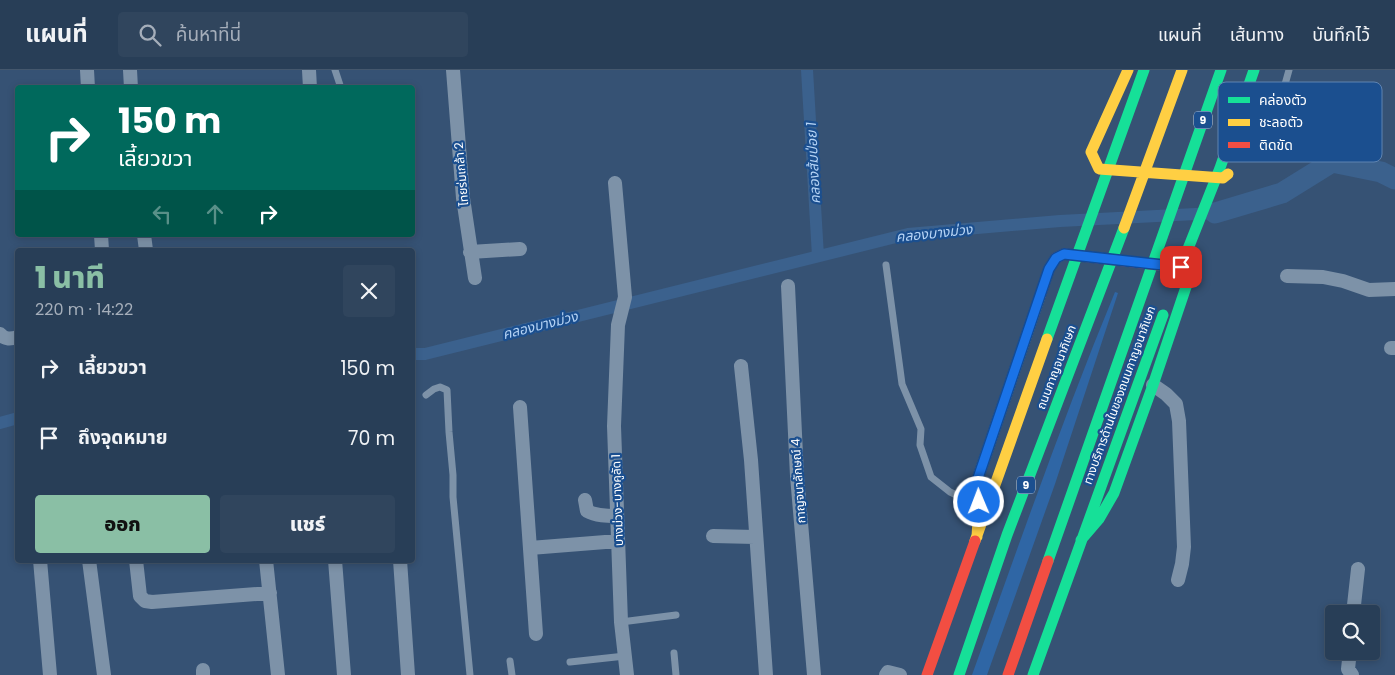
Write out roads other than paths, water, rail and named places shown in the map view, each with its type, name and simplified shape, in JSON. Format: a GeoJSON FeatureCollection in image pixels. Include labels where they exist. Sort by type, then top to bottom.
{"type":"FeatureCollection","features":[{"type":"Feature","properties":{"kind":"main road"},"geometry":{"type":"LineString","coordinates":[[1128,70],[1091,152],[1099,169],[1223,178],[1229,173],[1235,162]]}},
{"type":"Feature","properties":{"kind":"main road"},"geometry":{"type":"LineString","coordinates":[[927,675],[1144,70]]}},
{"type":"Feature","properties":{"kind":"main road","name":"ถนนกาญจนาภิเษก"},"geometry":{"type":"LineString","coordinates":[[959,675],[1007,535],[1182,70]]}},
{"type":"Feature","properties":{"kind":"main road","name":"9"},"geometry":{"type":"LineString","coordinates":[[1008,675],[1221,70]]}},
{"type":"Feature","properties":{"kind":"main road"},"geometry":{"type":"LineString","coordinates":[[1250,82],[1254,70]]}},
{"type":"Feature","properties":{"kind":"main road"},"geometry":{"type":"LineString","coordinates":[[1173,288],[1222,162]]}},
{"type":"Feature","properties":{"kind":"main road"},"geometry":{"type":"LineString","coordinates":[[977,537],[979,502],[977,481],[1049,269],[1056,258],[1064,254],[1181,267],[1188,274],[1187,284],[1154,385],[1114,493],[1099,519],[1080,540]]}},
{"type":"Feature","properties":{"kind":"main road","name":"ทางบริการด้านในของถนนกาญจนาภิเษก"},"geometry":{"type":"LineString","coordinates":[[1033,675],[1080,540],[1166,307]]}},
{"type":"Feature","properties":{"kind":"street"},"geometry":{"type":"LineString","coordinates":[[87,70],[88,85]]}},
{"type":"Feature","properties":{"kind":"street"},"geometry":{"type":"LineString","coordinates":[[130,70],[131,85]]}},
{"type":"Feature","properties":{"kind":"street"},"geometry":{"type":"LineString","coordinates":[[309,70],[310,85]]}},
{"type":"Feature","properties":{"kind":"street","name":"ไทยร่มเกล้า 2"},"geometry":{"type":"LineString","coordinates":[[453,70],[463,198],[474,278]]}},
{"type":"Feature","properties":{"kind":"street","name":"บางม่วง-บางคูลัด 1"},"geometry":{"type":"LineString","coordinates":[[615,183],[625,297],[618,325],[614,426],[621,622],[627,675]]}},
{"type":"Feature","properties":{"kind":"street"},"geometry":{"type":"LineString","coordinates":[[470,252],[520,249]]}},
{"type":"Feature","properties":{"kind":"street"},"geometry":{"type":"LineString","coordinates":[[1287,276],[1323,277],[1343,281],[1369,290],[1395,289]]}},
{"type":"Feature","properties":{"kind":"street","name":"กาญจนาลักษณ์ 4"},"geometry":{"type":"LineString","coordinates":[[788,286],[797,476],[814,675]]}},
{"type":"Feature","properties":{"kind":"street"},"geometry":{"type":"LineString","coordinates":[[0,334],[2,337],[9,339],[15,338]]}},
{"type":"Feature","properties":{"kind":"street"},"geometry":{"type":"LineString","coordinates":[[741,366],[751,460],[766,675]]}},
{"type":"Feature","properties":{"kind":"street"},"geometry":{"type":"LineString","coordinates":[[1154,385],[1176,404],[1179,421],[1184,547],[1178,580]]}},
{"type":"Feature","properties":{"kind":"street"},"geometry":{"type":"LineString","coordinates":[[520,407],[536,634]]}},
{"type":"Feature","properties":{"kind":"street"},"geometry":{"type":"LineString","coordinates":[[586,500],[587,511],[590,513],[617,516]]}},
{"type":"Feature","properties":{"kind":"street"},"geometry":{"type":"LineString","coordinates":[[713,536],[755,537]]}},
{"type":"Feature","properties":{"kind":"street"},"geometry":{"type":"LineString","coordinates":[[530,548],[618,540]]}},
{"type":"Feature","properties":{"kind":"street"},"geometry":{"type":"LineString","coordinates":[[40,563],[50,675]]}},
{"type":"Feature","properties":{"kind":"street"},"geometry":{"type":"LineString","coordinates":[[89,563],[104,675]]}},
{"type":"Feature","properties":{"kind":"street"},"geometry":{"type":"LineString","coordinates":[[136,563],[140,596],[145,601],[270,593]]}},
{"type":"Feature","properties":{"kind":"street"},"geometry":{"type":"LineString","coordinates":[[266,563],[278,675]]}},
{"type":"Feature","properties":{"kind":"street"},"geometry":{"type":"LineString","coordinates":[[335,563],[344,675]]}},
{"type":"Feature","properties":{"kind":"street"},"geometry":{"type":"LineString","coordinates":[[400,563],[408,675]]}},
{"type":"Feature","properties":{"kind":"street"},"geometry":{"type":"LineString","coordinates":[[1355,605],[1358,570]]}},
{"type":"Feature","properties":{"kind":"street"},"geometry":{"type":"LineString","coordinates":[[1349,660],[1348,669],[1352,675]]}},
{"type":"Feature","properties":{"kind":"street"},"geometry":{"type":"LineString","coordinates":[[886,675],[888,672],[900,675]]}},
{"type":"Feature","properties":{"kind":"lane"},"geometry":{"type":"LineString","coordinates":[[335,70],[340,85]]}},
{"type":"Feature","properties":{"kind":"lane"},"geometry":{"type":"LineString","coordinates":[[886,265],[902,384],[921,429],[920,445],[931,477],[950,492],[965,499],[979,502]]}},
{"type":"Feature","properties":{"kind":"lane"},"geometry":{"type":"LineString","coordinates":[[426,395],[440,387],[447,390],[453,497],[470,675]]}},
{"type":"Feature","properties":{"kind":"lane"},"geometry":{"type":"LineString","coordinates":[[621,622],[676,615]]}},
{"type":"Feature","properties":{"kind":"lane"},"geometry":{"type":"LineString","coordinates":[[674,652],[676,675]]}},
{"type":"Feature","properties":{"kind":"lane"},"geometry":{"type":"LineString","coordinates":[[570,662],[625,656]]}},
{"type":"Feature","properties":{"kind":"lane"},"geometry":{"type":"LineString","coordinates":[[510,661],[512,675]]}},
{"type":"Feature","properties":{"kind":"waterway","name":"คลองส้มป่อย 1"},"geometry":{"type":"LineString","coordinates":[[807,70],[818,256]]}},
{"type":"Feature","properties":{"kind":"waterway","name":"คลองบางม่วง"},"geometry":{"type":"LineString","coordinates":[[1215,213],[1282,193],[1332,162],[1381,172],[1395,179]]}},
{"type":"Feature","properties":{"kind":"waterway","name":"คลองบางม่วง"},"geometry":{"type":"LineString","coordinates":[[415,354],[425,354],[908,234],[1060,221],[1215,213]]}},
{"type":"Feature","properties":{"kind":"waterway","name":"คลองบางม่วง"},"geometry":{"type":"LineString","coordinates":[[0,423],[15,419]]}}]}
